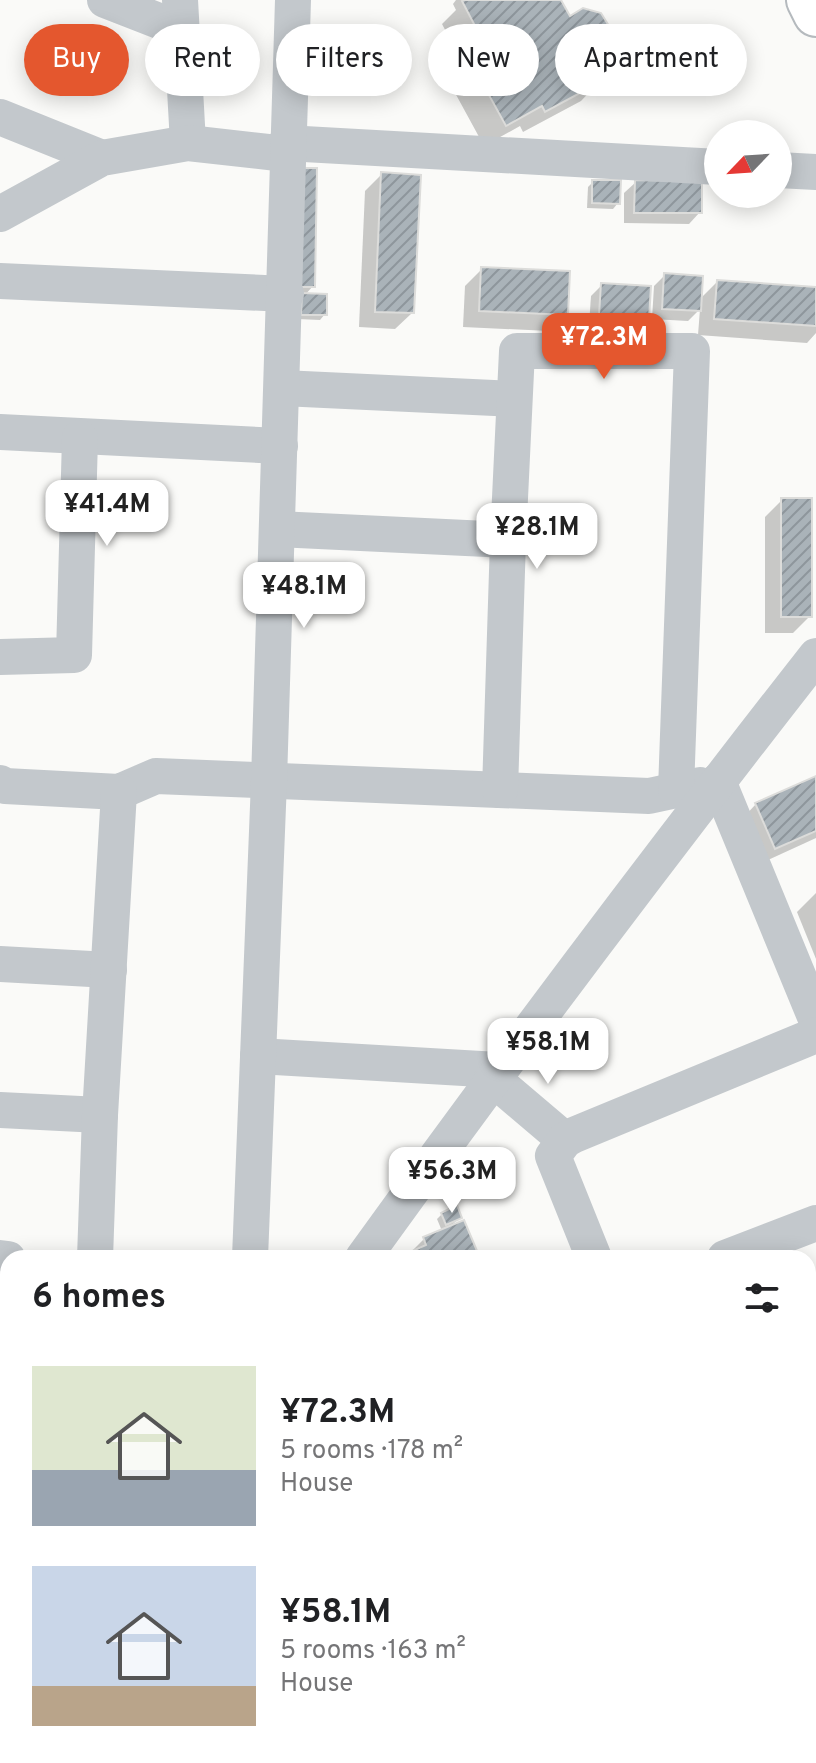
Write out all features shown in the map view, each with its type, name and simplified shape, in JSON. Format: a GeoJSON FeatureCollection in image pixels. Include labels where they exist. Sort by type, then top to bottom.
{"type":"FeatureCollection","features":[{"type":"Feature","properties":{"kind":"main road"},"geometry":{"type":"LineString","coordinates":[[809,0],[816,14]]}},
{"type":"Feature","properties":{"kind":"street"},"geometry":{"type":"LineString","coordinates":[[105,0],[181,15],[188,143]]}},
{"type":"Feature","properties":{"kind":"street"},"geometry":{"type":"LineString","coordinates":[[250,1250],[286,294],[286,148],[293,0]]}},
{"type":"Feature","properties":{"kind":"street"},"geometry":{"type":"LineString","coordinates":[[0,117],[102,158]]}},
{"type":"Feature","properties":{"kind":"street"},"geometry":{"type":"LineString","coordinates":[[0,214],[102,158],[188,143],[704,166]]}},
{"type":"Feature","properties":{"kind":"street"},"geometry":{"type":"LineString","coordinates":[[792,171],[816,172]]}},
{"type":"Feature","properties":{"kind":"street"},"geometry":{"type":"LineString","coordinates":[[0,281],[286,294]]}},
{"type":"Feature","properties":{"kind":"street"},"geometry":{"type":"LineString","coordinates":[[500,790],[517,351],[692,351],[676,790]]}},
{"type":"Feature","properties":{"kind":"street"},"geometry":{"type":"LineString","coordinates":[[282,388],[514,399]]}},
{"type":"Feature","properties":{"kind":"street"},"geometry":{"type":"LineString","coordinates":[[0,432],[280,446]]}},
{"type":"Feature","properties":{"kind":"street"},"geometry":{"type":"LineString","coordinates":[[0,657],[74,655],[80,438]]}},
{"type":"Feature","properties":{"kind":"street"},"geometry":{"type":"LineString","coordinates":[[277,529],[508,540]]}},
{"type":"Feature","properties":{"kind":"street"},"geometry":{"type":"LineString","coordinates":[[369,1250],[495,1074],[816,656]]}},
{"type":"Feature","properties":{"kind":"street"},"geometry":{"type":"LineString","coordinates":[[0,783],[5,786],[119,792],[156,776],[649,796],[718,781]]}},
{"type":"Feature","properties":{"kind":"street"},"geometry":{"type":"LineString","coordinates":[[718,781],[816,1019]]}},
{"type":"Feature","properties":{"kind":"street"},"geometry":{"type":"LineString","coordinates":[[95,1250],[119,792]]}},
{"type":"Feature","properties":{"kind":"street"},"geometry":{"type":"LineString","coordinates":[[0,964],[109,970]]}},
{"type":"Feature","properties":{"kind":"street"},"geometry":{"type":"LineString","coordinates":[[591,1250],[553,1156],[565,1140],[816,1035]]}},
{"type":"Feature","properties":{"kind":"street"},"geometry":{"type":"LineString","coordinates":[[258,1056],[495,1074],[565,1140]]}},
{"type":"Feature","properties":{"kind":"street"},"geometry":{"type":"LineString","coordinates":[[0,1110],[100,1115]]}},
{"type":"Feature","properties":{"kind":"street"},"geometry":{"type":"LineString","coordinates":[[746,1250],[816,1223]]}},
{"type":"Feature","properties":{"kind":"building"},"geometry":{"type":"Polygon","coordinates":[[[561,0],[570,16],[583,8],[601,13],[608,24],[555,24],[555,96],[574,96],[545,112],[542,106],[506,126],[489,96],[539,96],[539,24],[474,24],[462,1],[561,0]]]}},
{"type":"Feature","properties":{"kind":"building"},"geometry":{"type":"Polygon","coordinates":[[[302,168],[317,168],[315,287],[301,287],[302,168]]]}},
{"type":"Feature","properties":{"kind":"building"},"geometry":{"type":"Polygon","coordinates":[[[381,172],[421,175],[414,313],[375,312],[381,172]]]}},
{"type":"Feature","properties":{"kind":"building"},"geometry":{"type":"Polygon","coordinates":[[[592,180],[621,180],[620,204],[592,203],[592,180]]]}},
{"type":"Feature","properties":{"kind":"building"},"geometry":{"type":"Polygon","coordinates":[[[635,180],[702,181],[702,213],[634,213],[635,180]]]}},
{"type":"Feature","properties":{"kind":"building"},"geometry":{"type":"Polygon","coordinates":[[[481,267],[570,271],[568,315],[479,311],[481,267]]]}},
{"type":"Feature","properties":{"kind":"building"},"geometry":{"type":"Polygon","coordinates":[[[664,273],[703,276],[701,311],[662,309],[664,273]]]}},
{"type":"Feature","properties":{"kind":"building"},"geometry":{"type":"Polygon","coordinates":[[[717,280],[816,287],[816,326],[714,319],[717,280]]]}},
{"type":"Feature","properties":{"kind":"building"},"geometry":{"type":"Polygon","coordinates":[[[601,283],[651,286],[649,319],[599,315],[601,283]]]}},
{"type":"Feature","properties":{"kind":"building"},"geometry":{"type":"Polygon","coordinates":[[[302,293],[327,294],[327,315],[301,315],[302,293]]]}},
{"type":"Feature","properties":{"kind":"building"},"geometry":{"type":"Polygon","coordinates":[[[781,498],[812,498],[812,617],[781,617],[781,498]]]}},
{"type":"Feature","properties":{"kind":"building"},"geometry":{"type":"Polygon","coordinates":[[[816,776],[816,831],[775,849],[755,803],[816,776]]]}},
{"type":"Feature","properties":{"kind":"building"},"geometry":{"type":"Polygon","coordinates":[[[457,1205],[462,1218],[446,1225],[441,1213],[457,1205]]]}},
{"type":"Feature","properties":{"kind":"building"},"geometry":{"type":"Polygon","coordinates":[[[464,1220],[477,1250],[415,1250],[426,1245],[423,1237],[464,1220]]]}}]}
